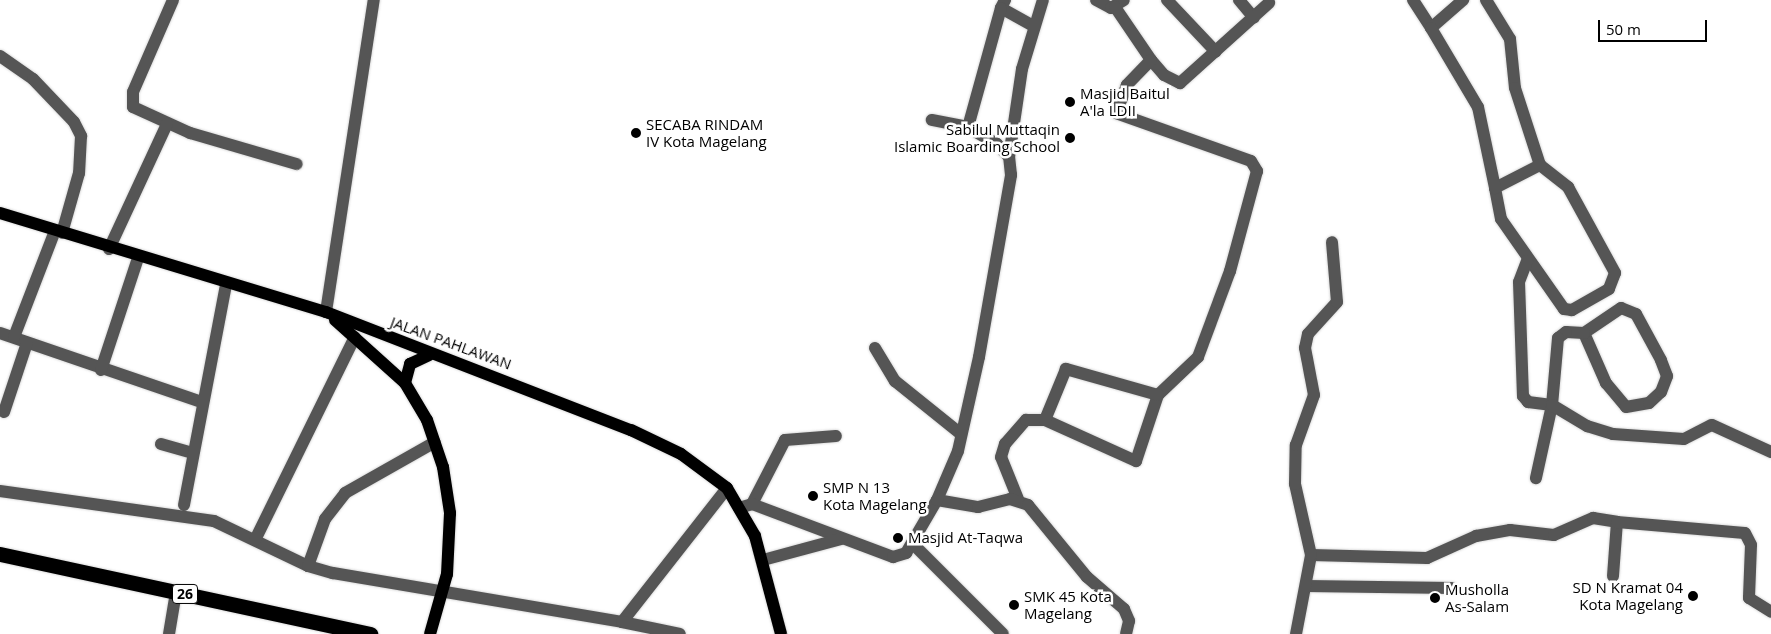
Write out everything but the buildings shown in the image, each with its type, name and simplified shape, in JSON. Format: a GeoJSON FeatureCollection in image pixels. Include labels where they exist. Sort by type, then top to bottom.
{"type":"FeatureCollection","features":[{"type":"Feature","properties":{"kind":"highway","name":"26"},"geometry":{"type":"LineString","coordinates":[[0,554],[370,634]]}},
{"type":"Feature","properties":{"kind":"main road","name":"JALAN PAHLAWAN"},"geometry":{"type":"LineString","coordinates":[[0,212],[138,258],[326,312],[430,355],[658,442],[727,488],[739,508],[763,560],[781,634]]}},
{"type":"Feature","properties":{"kind":"main road"},"geometry":{"type":"LineString","coordinates":[[326,312],[405,383],[435,442],[450,514],[444,591],[430,634]]}},
{"type":"Feature","properties":{"kind":"main road"},"geometry":{"type":"LineString","coordinates":[[405,383],[410,364],[430,355]]}},
{"type":"Feature","properties":{"kind":"street"},"geometry":{"type":"LineString","coordinates":[[174,0],[131,103],[167,124],[297,164]]}},
{"type":"Feature","properties":{"kind":"street"},"geometry":{"type":"LineString","coordinates":[[326,312],[374,0]]}},
{"type":"Feature","properties":{"kind":"street"},"geometry":{"type":"LineString","coordinates":[[739,508],[752,504],[893,557],[906,553],[913,544],[938,500],[961,434],[979,357],[1011,175],[1009,157],[1022,69],[1043,0]]}},
{"type":"Feature","properties":{"kind":"street"},"geometry":{"type":"LineString","coordinates":[[1096,0],[1120,4],[1151,60],[1164,75],[1180,83],[1269,3]]}},
{"type":"Feature","properties":{"kind":"street"},"geometry":{"type":"LineString","coordinates":[[1167,0],[1216,52]]}},
{"type":"Feature","properties":{"kind":"street"},"geometry":{"type":"LineString","coordinates":[[1239,0],[1254,18]]}},
{"type":"Feature","properties":{"kind":"street"},"geometry":{"type":"LineString","coordinates":[[1413,0],[1478,107],[1501,219],[1527,261],[1564,309],[1587,305],[1613,282],[1614,273],[1568,187],[1540,165],[1514,88],[1510,38],[1486,0]]}},
{"type":"Feature","properties":{"kind":"street"},"geometry":{"type":"LineString","coordinates":[[1431,28],[1463,0]]}},
{"type":"Feature","properties":{"kind":"street"},"geometry":{"type":"LineString","coordinates":[[968,127],[1003,4],[1034,26]]}},
{"type":"Feature","properties":{"kind":"street"},"geometry":{"type":"LineString","coordinates":[[0,56],[33,79],[74,122],[81,136],[79,173],[58,232],[14,337]]}},
{"type":"Feature","properties":{"kind":"street"},"geometry":{"type":"LineString","coordinates":[[1126,634],[1129,621],[1124,609],[1088,577],[1028,505],[1018,499],[1001,457],[1005,444],[1026,420],[1045,420],[1136,461],[1158,395],[1198,356],[1230,272],[1257,170],[1251,161],[1116,113],[1127,85],[1151,60]]}},
{"type":"Feature","properties":{"kind":"street"},"geometry":{"type":"LineString","coordinates":[[932,120],[968,127],[1009,157]]}},
{"type":"Feature","properties":{"kind":"street"},"geometry":{"type":"LineString","coordinates":[[109,249],[167,124]]}},
{"type":"Feature","properties":{"kind":"street"},"geometry":{"type":"LineString","coordinates":[[1495,188],[1540,165]]}},
{"type":"Feature","properties":{"kind":"street"},"geometry":{"type":"LineString","coordinates":[[1296,634],[1311,555],[1295,484],[1296,444],[1314,395],[1305,348],[1308,334],[1338,302],[1332,242]]}},
{"type":"Feature","properties":{"kind":"street"},"geometry":{"type":"LineString","coordinates":[[101,370],[138,258]]}},
{"type":"Feature","properties":{"kind":"street"},"geometry":{"type":"LineString","coordinates":[[1527,261],[1519,282],[1523,396],[1528,402],[1552,405],[1587,426],[1613,434],[1684,439],[1712,425],[1771,452]]}},
{"type":"Feature","properties":{"kind":"street"},"geometry":{"type":"LineString","coordinates":[[184,505],[202,402],[226,284]]}},
{"type":"Feature","properties":{"kind":"street"},"geometry":{"type":"LineString","coordinates":[[1536,478],[1552,405],[1558,338],[1566,332],[1584,333],[1621,308],[1636,314],[1666,376],[1661,392],[1649,403],[1626,407],[1606,383],[1584,333]]}},
{"type":"Feature","properties":{"kind":"street"},"geometry":{"type":"LineString","coordinates":[[0,333],[101,370],[202,402]]}},
{"type":"Feature","properties":{"kind":"street"},"geometry":{"type":"LineString","coordinates":[[254,540],[355,337]]}},
{"type":"Feature","properties":{"kind":"street"},"geometry":{"type":"LineString","coordinates":[[4,412],[27,343]]}},
{"type":"Feature","properties":{"kind":"street"},"geometry":{"type":"LineString","coordinates":[[875,348],[895,381],[961,434]]}},
{"type":"Feature","properties":{"kind":"street"},"geometry":{"type":"LineString","coordinates":[[1045,420],[1066,369],[1158,395]]}},
{"type":"Feature","properties":{"kind":"street"},"geometry":{"type":"LineString","coordinates":[[752,504],[785,440],[836,436]]}},
{"type":"Feature","properties":{"kind":"street"},"geometry":{"type":"LineString","coordinates":[[308,566],[325,519],[345,493],[435,442]]}},
{"type":"Feature","properties":{"kind":"street"},"geometry":{"type":"LineString","coordinates":[[161,444],[193,453]]}},
{"type":"Feature","properties":{"kind":"street"},"geometry":{"type":"LineString","coordinates":[[622,622],[727,488]]}},
{"type":"Feature","properties":{"kind":"street"},"geometry":{"type":"LineString","coordinates":[[0,491],[214,521],[308,566],[680,634]]}},
{"type":"Feature","properties":{"kind":"street"},"geometry":{"type":"LineString","coordinates":[[938,500],[978,506],[1018,499]]}},
{"type":"Feature","properties":{"kind":"street"},"geometry":{"type":"LineString","coordinates":[[1311,555],[1427,558],[1476,536],[1510,530],[1554,535],[1593,518],[1616,522],[1744,533],[1751,545],[1749,598],[1771,612]]}},
{"type":"Feature","properties":{"kind":"street"},"geometry":{"type":"LineString","coordinates":[[1613,576],[1616,522]]}},
{"type":"Feature","properties":{"kind":"street"},"geometry":{"type":"LineString","coordinates":[[763,560],[841,539]]}},
{"type":"Feature","properties":{"kind":"street"},"geometry":{"type":"LineString","coordinates":[[913,544],[1003,634]]}},
{"type":"Feature","properties":{"kind":"street"},"geometry":{"type":"LineString","coordinates":[[1306,586],[1452,588]]}},
{"type":"Feature","properties":{"kind":"street"},"geometry":{"type":"LineString","coordinates":[[168,634],[176,592]]}},
{"type":"Feature","properties":{"kind":"place","name":"Masjid Baitul A'la LDII"},"geometry":{"type":"Point","coordinates":[1070,102]}},
{"type":"Feature","properties":{"kind":"place","name":"SECABA RINDAM IV Kota Magelang"},"geometry":{"type":"Point","coordinates":[636,133]}},
{"type":"Feature","properties":{"kind":"place","name":"Sabilul Muttaqin Islamic Boarding School"},"geometry":{"type":"Point","coordinates":[1070,138]}},
{"type":"Feature","properties":{"kind":"place","name":"SMP N 13 Kota Magelang"},"geometry":{"type":"Point","coordinates":[813,496]}},
{"type":"Feature","properties":{"kind":"place","name":"Masjid At-Taqwa"},"geometry":{"type":"Point","coordinates":[898,538]}},
{"type":"Feature","properties":{"kind":"place","name":"SD N Kramat 04 Kota Magelang"},"geometry":{"type":"Point","coordinates":[1693,596]}},
{"type":"Feature","properties":{"kind":"place","name":"Musholla As-Salam"},"geometry":{"type":"Point","coordinates":[1435,598]}},
{"type":"Feature","properties":{"kind":"place","name":"SMK 45 Kota Magelang"},"geometry":{"type":"Point","coordinates":[1014,605]}}]}
